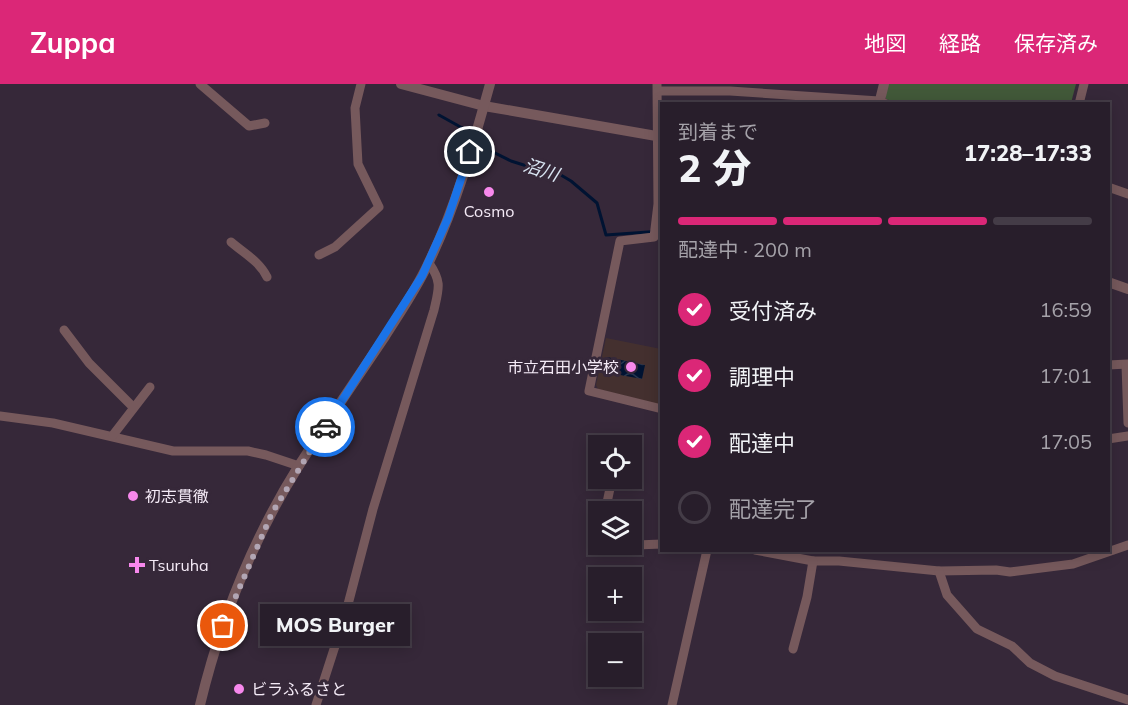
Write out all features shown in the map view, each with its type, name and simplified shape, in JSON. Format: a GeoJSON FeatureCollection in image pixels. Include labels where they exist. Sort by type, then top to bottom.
{"type":"FeatureCollection","features":[{"type":"Feature","properties":{"kind":"street"},"geometry":{"type":"LineString","coordinates":[[200,84],[249,126],[265,123]]}},
{"type":"Feature","properties":{"kind":"street"},"geometry":{"type":"LineString","coordinates":[[319,255],[335,247],[380,207],[358,164],[355,108],[361,84]]}},
{"type":"Feature","properties":{"kind":"street"},"geometry":{"type":"LineString","coordinates":[[401,84],[484,106],[660,137]]}},
{"type":"Feature","properties":{"kind":"street"},"geometry":{"type":"LineString","coordinates":[[200,705],[223,626],[272,513],[299,466],[403,309],[429,263],[448,218],[490,84]]}},
{"type":"Feature","properties":{"kind":"street"},"geometry":{"type":"LineString","coordinates":[[881,102],[884,84]]}},
{"type":"Feature","properties":{"kind":"street"},"geometry":{"type":"LineString","coordinates":[[1080,102],[1084,84]]}},
{"type":"Feature","properties":{"kind":"street"},"geometry":{"type":"LineString","coordinates":[[660,409],[589,392],[620,241],[654,237],[658,204],[660,137],[658,88],[868,102]]}},
{"type":"Feature","properties":{"kind":"street"},"geometry":{"type":"LineString","coordinates":[[1110,188],[1128,194]]}},
{"type":"Feature","properties":{"kind":"street"},"geometry":{"type":"LineString","coordinates":[[231,242],[253,258],[267,277]]}},
{"type":"Feature","properties":{"kind":"street"},"geometry":{"type":"LineString","coordinates":[[316,705],[346,612],[373,509],[434,310],[439,286],[437,276],[429,263]]}},
{"type":"Feature","properties":{"kind":"street"},"geometry":{"type":"LineString","coordinates":[[1110,283],[1128,289]]}},
{"type":"Feature","properties":{"kind":"street"},"geometry":{"type":"LineString","coordinates":[[63,330],[89,363],[133,407]]}},
{"type":"Feature","properties":{"kind":"street"},"geometry":{"type":"LineString","coordinates":[[1110,365],[1127,364],[1128,423]]}},
{"type":"Feature","properties":{"kind":"street"},"geometry":{"type":"LineString","coordinates":[[113,435],[150,387]]}},
{"type":"Feature","properties":{"kind":"street"},"geometry":{"type":"LineString","coordinates":[[0,416],[53,423],[113,435],[173,451],[231,450],[257,453],[299,466]]}},
{"type":"Feature","properties":{"kind":"street"},"geometry":{"type":"LineString","coordinates":[[1110,439],[1128,436]]}},
{"type":"Feature","properties":{"kind":"street"},"geometry":{"type":"LineString","coordinates":[[642,545],[660,544]]}},
{"type":"Feature","properties":{"kind":"street"},"geometry":{"type":"LineString","coordinates":[[1110,551],[1128,545]]}},
{"type":"Feature","properties":{"kind":"street"},"geometry":{"type":"LineString","coordinates":[[672,705],[707,552]]}},
{"type":"Feature","properties":{"kind":"street"},"geometry":{"type":"LineString","coordinates":[[766,552],[813,561],[840,561],[939,570],[1010,572],[1073,564],[1108,552]]}},
{"type":"Feature","properties":{"kind":"street"},"geometry":{"type":"LineString","coordinates":[[793,649],[805,605],[813,561]]}},
{"type":"Feature","properties":{"kind":"street"},"geometry":{"type":"LineString","coordinates":[[939,570],[948,595],[977,629],[1012,646],[1030,663],[1055,676],[1128,700]]}},
{"type":"Feature","properties":{"kind":"shaded area","name":"市立石田小学校"},"geometry":{"type":"Polygon","coordinates":[[[606,338],[660,349],[660,405],[598,389],[596,385],[606,338]]]}},
{"type":"Feature","properties":{"kind":"green space"},"geometry":{"type":"Polygon","coordinates":[[[887,84],[1076,84],[1071,102],[894,102],[886,99],[887,84]]]}},
{"type":"Feature","properties":{"kind":"water"},"geometry":{"type":"Polygon","coordinates":[[[607,357],[645,365],[642,379],[604,372],[607,357]]]}},
{"type":"Feature","properties":{"kind":"waterway","name":"沼川"},"geometry":{"type":"LineString","coordinates":[[439,115],[473,134]]}},
{"type":"Feature","properties":{"kind":"waterway","name":"沼川"},"geometry":{"type":"LineString","coordinates":[[479,137],[481,146],[511,161],[530,167],[549,168],[571,181],[597,203],[606,235],[660,231]]}},
{"type":"Feature","properties":{"kind":"way so far"},"geometry":{"type":"LineString","coordinates":[[223,626],[272,513],[325,427]]}},
{"type":"Feature","properties":{"kind":"place","name":"Cosmo"},"geometry":{"type":"Point","coordinates":[489,192]}},
{"type":"Feature","properties":{"kind":"place","name":"市立石田小学校"},"geometry":{"type":"Point","coordinates":[631,367]}},
{"type":"Feature","properties":{"kind":"place","name":"初志貫徹"},"geometry":{"type":"Point","coordinates":[133,496]}},
{"type":"Feature","properties":{"kind":"place","name":"Tsuruha"},"geometry":{"type":"Point","coordinates":[137,565]}},
{"type":"Feature","properties":{"kind":"place","name":"MOS Burger"},"geometry":{"type":"Point","coordinates":[223,626]}},
{"type":"Feature","properties":{"kind":"place","name":"ビラふるさと"},"geometry":{"type":"Point","coordinates":[239,689]}},
{"type":"Feature","properties":{"kind":"route"},"geometry":{"type":"LineString","coordinates":[[325,427],[403,309],[429,263],[448,218],[470,152]]}}]}
